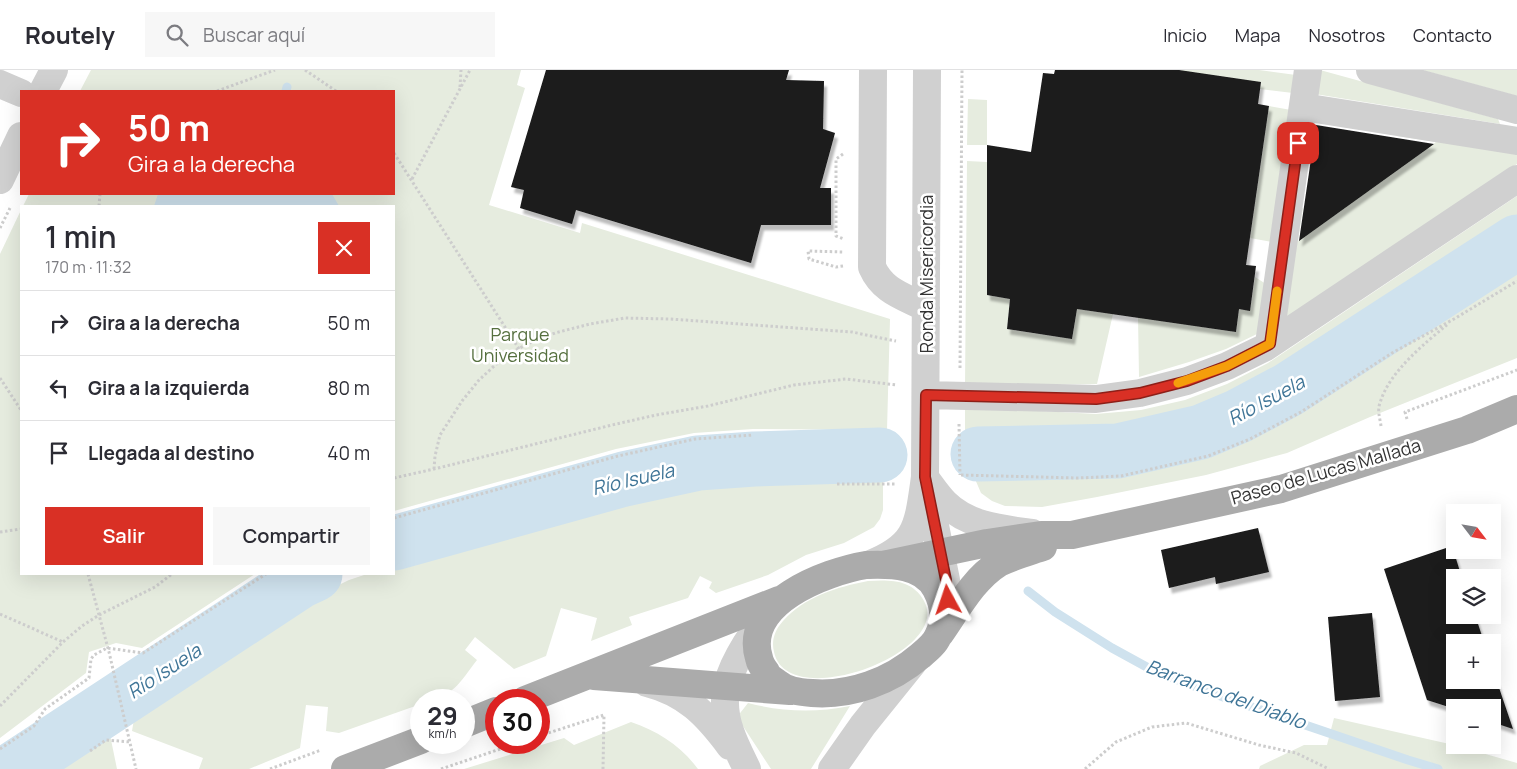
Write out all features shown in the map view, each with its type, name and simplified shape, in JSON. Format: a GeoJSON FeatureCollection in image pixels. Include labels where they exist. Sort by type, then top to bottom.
{"type":"FeatureCollection","features":[{"type":"Feature","properties":{"kind":"main road","name":"Paseo de Lucas Mallada"},"geometry":{"type":"LineString","coordinates":[[874,565],[987,543],[1041,535],[1072,535],[1281,489],[1467,430],[1517,410]]}},
{"type":"Feature","properties":{"kind":"main road","name":"Paseo de Lucas Mallada"},"geometry":{"type":"LineString","coordinates":[[941,628],[984,574],[998,564],[1012,557],[1059,542],[1072,535]]}},
{"type":"Feature","properties":{"kind":"main road"},"geometry":{"type":"LineString","coordinates":[[550,690],[787,596],[816,579],[832,573],[874,565],[901,566],[918,571],[933,583],[942,600],[941,628],[913,662],[884,679],[851,690],[817,693],[799,692],[590,675]]}},
{"type":"Feature","properties":{"kind":"main road"},"geometry":{"type":"LineString","coordinates":[[787,596],[762,621],[756,639],[758,658],[767,675],[782,687],[799,692]]}},
{"type":"Feature","properties":{"kind":"main road"},"geometry":{"type":"LineString","coordinates":[[346,769],[410,744]]}},
{"type":"Feature","properties":{"kind":"street"},"geometry":{"type":"LineString","coordinates":[[44,90],[54,70]]}},
{"type":"Feature","properties":{"kind":"street"},"geometry":{"type":"LineString","coordinates":[[873,70],[872,267],[875,274],[892,292],[926,308]]}},
{"type":"Feature","properties":{"kind":"street","name":"Ronda Misericordia"},"geometry":{"type":"LineString","coordinates":[[874,565],[899,550],[912,534],[920,516],[925,477],[928,70]]}},
{"type":"Feature","properties":{"kind":"street"},"geometry":{"type":"LineString","coordinates":[[1270,344],[1308,70]]}},
{"type":"Feature","properties":{"kind":"street"},"geometry":{"type":"LineString","coordinates":[[1370,70],[1517,110]]}},
{"type":"Feature","properties":{"kind":"street"},"geometry":{"type":"LineString","coordinates":[[0,84],[20,94]]}},
{"type":"Feature","properties":{"kind":"street"},"geometry":{"type":"LineString","coordinates":[[1303,107],[1517,141]]}},
{"type":"Feature","properties":{"kind":"street"},"geometry":{"type":"LineString","coordinates":[[0,180],[20,138]]}},
{"type":"Feature","properties":{"kind":"street"},"geometry":{"type":"LineString","coordinates":[[926,395],[1096,399],[1140,393],[1187,381],[1227,366],[1270,344],[1517,180]]}},
{"type":"Feature","properties":{"kind":"street"},"geometry":{"type":"LineString","coordinates":[[925,477],[946,504],[970,520],[987,526],[1041,535]]}},
{"type":"Feature","properties":{"kind":"street","name":"Ronda Misericordia"},"geometry":{"type":"LineString","coordinates":[[925,477],[946,580],[948,600],[941,628]]}},
{"type":"Feature","properties":{"kind":"street"},"geometry":{"type":"LineString","coordinates":[[747,769],[733,740],[725,699],[738,656],[747,640],[762,621]]}},
{"type":"Feature","properties":{"kind":"street"},"geometry":{"type":"LineString","coordinates":[[832,769],[863,725],[913,662]]}},
{"type":"Feature","properties":{"kind":"street"},"geometry":{"type":"LineString","coordinates":[[638,680],[664,687],[687,699],[706,716],[747,769]]}},
{"type":"Feature","properties":{"kind":"street"},"geometry":{"type":"LineString","coordinates":[[841,769],[863,725]]}},
{"type":"Feature","properties":{"kind":"path"},"geometry":{"type":"LineString","coordinates":[[219,90],[261,72],[275,70]]}},
{"type":"Feature","properties":{"kind":"path"},"geometry":{"type":"LineString","coordinates":[[305,70],[335,90]]}},
{"type":"Feature","properties":{"kind":"path"},"geometry":{"type":"LineString","coordinates":[[460,90],[461,70]]}},
{"type":"Feature","properties":{"kind":"path"},"geometry":{"type":"LineString","coordinates":[[412,180],[470,70]]}},
{"type":"Feature","properties":{"kind":"path"},"geometry":{"type":"LineString","coordinates":[[962,70],[960,476],[1078,478],[1121,476],[1208,456],[1250,439],[1301,412],[1392,353],[1517,281]]}},
{"type":"Feature","properties":{"kind":"path"},"geometry":{"type":"LineString","coordinates":[[395,154],[519,349]]}},
{"type":"Feature","properties":{"kind":"path"},"geometry":{"type":"LineString","coordinates":[[846,252],[808,250],[809,259],[836,267],[849,264]]}},
{"type":"Feature","properties":{"kind":"path"},"geometry":{"type":"LineString","coordinates":[[434,470],[440,436],[462,401],[479,380],[504,357],[555,332],[625,318],[670,319],[852,332],[899,342]]}},
{"type":"Feature","properties":{"kind":"path"},"geometry":{"type":"LineString","coordinates":[[1382,430],[1378,413],[1380,403],[1393,379],[1409,358],[1454,319]]}},
{"type":"Feature","properties":{"kind":"path"},"geometry":{"type":"LineString","coordinates":[[1408,422],[1405,412],[1517,370]]}},
{"type":"Feature","properties":{"kind":"path"},"geometry":{"type":"LineString","coordinates":[[0,378],[20,408]]}},
{"type":"Feature","properties":{"kind":"path"},"geometry":{"type":"LineString","coordinates":[[395,478],[434,470],[612,425],[708,406],[794,385],[846,378],[898,385]]}},
{"type":"Feature","properties":{"kind":"path"},"geometry":{"type":"LineString","coordinates":[[395,518],[618,456],[695,439],[753,435]]}},
{"type":"Feature","properties":{"kind":"path"},"geometry":{"type":"LineString","coordinates":[[837,484],[898,484]]}},
{"type":"Feature","properties":{"kind":"path"},"geometry":{"type":"LineString","coordinates":[[0,532],[20,529]]}},
{"type":"Feature","properties":{"kind":"path"},"geometry":{"type":"LineString","coordinates":[[88,575],[128,729],[136,769]]}},
{"type":"Feature","properties":{"kind":"path"},"geometry":{"type":"LineString","coordinates":[[0,706],[63,642],[82,626],[99,615],[155,588],[171,575]]}},
{"type":"Feature","properties":{"kind":"path"},"geometry":{"type":"LineString","coordinates":[[0,749],[34,726],[45,709],[89,678],[91,659],[94,655],[108,650],[143,653],[264,575]]}},
{"type":"Feature","properties":{"kind":"path"},"geometry":{"type":"LineString","coordinates":[[0,614],[63,642]]}},
{"type":"Feature","properties":{"kind":"path"},"geometry":{"type":"LineString","coordinates":[[550,732],[604,715],[603,769]]}},
{"type":"Feature","properties":{"kind":"path"},"geometry":{"type":"LineString","coordinates":[[1085,769],[1116,742],[1152,727],[1186,723],[1259,745],[1296,753],[1329,769]]}},
{"type":"Feature","properties":{"kind":"path"},"geometry":{"type":"LineString","coordinates":[[90,750],[106,740],[131,742]]}},
{"type":"Feature","properties":{"kind":"path"},"geometry":{"type":"LineString","coordinates":[[441,769],[485,754]]}},
{"type":"Feature","properties":{"kind":"green space","name":"Parque Universidad"},"geometry":{"type":"Polygon","coordinates":[[[91,70],[521,70],[517,85],[525,88],[489,205],[580,233],[582,223],[890,319],[887,430],[753,429],[694,433],[616,449],[395,511],[395,205],[24,205],[28,195],[395,195],[395,90],[81,90],[91,70]]]}},
{"type":"Feature","properties":{"kind":"green space"},"geometry":{"type":"Polygon","coordinates":[[[1179,70],[1259,70],[1296,75],[1293,93],[1260,89],[1179,70]]]}},
{"type":"Feature","properties":{"kind":"green space"},"geometry":{"type":"Polygon","coordinates":[[[1320,70],[1498,119],[1500,124],[1315,94],[1320,70]]]}},
{"type":"Feature","properties":{"kind":"green space"},"geometry":{"type":"Polygon","coordinates":[[[1422,70],[1517,70],[1517,96],[1422,70]]]}},
{"type":"Feature","properties":{"kind":"green space"},"geometry":{"type":"Polygon","coordinates":[[[968,99],[987,100],[987,145],[967,145],[968,99]]]}},
{"type":"Feature","properties":{"kind":"green space"},"geometry":{"type":"Polygon","coordinates":[[[1269,106],[1291,110],[1272,242],[1250,238],[1269,106]]]}},
{"type":"Feature","properties":{"kind":"green space"},"geometry":{"type":"Polygon","coordinates":[[[1398,132],[1517,151],[1517,164],[1285,319],[1300,208],[1303,208],[1298,241],[1436,142],[1397,136],[1398,132]]]}},
{"type":"Feature","properties":{"kind":"green space"},"geometry":{"type":"Polygon","coordinates":[[[967,161],[987,162],[987,295],[1010,299],[1007,329],[1072,339],[1077,309],[1113,314],[1097,384],[965,386],[967,161]]]}},
{"type":"Feature","properties":{"kind":"green space"},"geometry":{"type":"Polygon","coordinates":[[[1517,196],[1517,220],[1284,371],[1237,398],[1193,417],[1138,429],[1088,435],[965,430],[965,407],[1096,414],[1141,410],[1185,400],[1227,384],[1268,363],[1517,196]]]}},
{"type":"Feature","properties":{"kind":"green space"},"geometry":{"type":"Polygon","coordinates":[[[20,212],[20,575],[253,575],[142,648],[116,643],[89,652],[86,673],[0,738],[0,254],[20,212]]]}},
{"type":"Feature","properties":{"kind":"green space"},"geometry":{"type":"Polygon","coordinates":[[[1517,266],[1517,358],[1370,417],[1287,453],[1206,475],[1042,507],[1005,506],[992,501],[981,493],[975,479],[976,470],[1078,473],[1120,471],[1207,452],[1248,435],[1299,408],[1517,266]]]}},
{"type":"Feature","properties":{"kind":"green space"},"geometry":{"type":"Polygon","coordinates":[[[1255,277],[1266,284],[1259,333],[1226,349],[1139,377],[1138,317],[1236,332],[1239,309],[1250,310],[1255,277]]]}},
{"type":"Feature","properties":{"kind":"green space"},"geometry":{"type":"Polygon","coordinates":[[[755,480],[883,480],[883,510],[880,519],[874,527],[844,543],[806,555],[768,575],[716,593],[709,588],[712,582],[700,576],[688,598],[629,617],[632,625],[591,641],[597,618],[561,608],[546,656],[514,669],[475,637],[465,650],[477,660],[453,689],[410,689],[410,708],[339,733],[326,731],[328,707],[306,705],[300,748],[249,769],[199,769],[203,758],[132,731],[135,713],[310,599],[349,580],[364,575],[395,575],[395,564],[628,499],[701,484],[755,480]]]}},
{"type":"Feature","properties":{"kind":"green space"},"geometry":{"type":"Polygon","coordinates":[[[868,581],[900,582],[913,588],[919,594],[924,601],[926,621],[915,640],[893,656],[865,669],[835,677],[807,678],[785,670],[773,648],[774,635],[783,621],[811,599],[845,586],[868,581]]]}},
{"type":"Feature","properties":{"kind":"green space"},"geometry":{"type":"Polygon","coordinates":[[[748,703],[799,710],[824,710],[850,706],[811,769],[771,769],[737,717],[748,703]]]}},
{"type":"Feature","properties":{"kind":"green space"},"geometry":{"type":"Polygon","coordinates":[[[1334,718],[1446,743],[1446,754],[1486,754],[1517,763],[1517,769],[1259,769],[1260,766],[1304,745],[1327,745],[1334,718]]]}},
{"type":"Feature","properties":{"kind":"green space"},"geometry":{"type":"Polygon","coordinates":[[[631,722],[651,730],[668,740],[684,753],[698,769],[464,769],[512,754],[550,754],[550,742],[564,738],[574,745],[631,722]]]}},
{"type":"Feature","properties":{"kind":"green space"},"geometry":{"type":"Polygon","coordinates":[[[109,730],[117,769],[51,769],[109,730]]]}},
{"type":"Feature","properties":{"kind":"water"},"geometry":{"type":"Polygon","coordinates":[[[158,195],[333,195],[338,205],[154,205],[158,195]]]}},
{"type":"Feature","properties":{"kind":"building"},"geometry":{"type":"Polygon","coordinates":[[[546,70],[789,70],[786,80],[824,81],[823,129],[835,133],[820,188],[831,188],[831,225],[761,225],[751,263],[576,210],[572,224],[520,208],[524,190],[511,187],[546,70]]]}},
{"type":"Feature","properties":{"kind":"building"},"geometry":{"type":"Polygon","coordinates":[[[1055,70],[1179,70],[1261,82],[1258,104],[1269,106],[1246,265],[1256,266],[1250,311],[1239,309],[1236,332],[1077,309],[1072,339],[1007,329],[1010,299],[987,295],[987,145],[1031,152],[1043,73],[1054,74],[1055,70]]]}},
{"type":"Feature","properties":{"kind":"building"},"geometry":{"type":"Polygon","coordinates":[[[1316,125],[1434,144],[1299,241],[1316,125]]]}},
{"type":"Feature","properties":{"kind":"building"},"geometry":{"type":"Polygon","coordinates":[[[1258,528],[1269,572],[1216,584],[1215,577],[1169,588],[1161,550],[1258,528]]]}},
{"type":"Feature","properties":{"kind":"building"},"geometry":{"type":"Polygon","coordinates":[[[1446,548],[1446,559],[1456,559],[1459,569],[1446,569],[1446,624],[1478,624],[1481,634],[1446,634],[1446,689],[1499,689],[1513,729],[1501,725],[1501,699],[1446,699],[1446,706],[1427,700],[1384,569],[1446,548]]]}},
{"type":"Feature","properties":{"kind":"building"},"geometry":{"type":"Polygon","coordinates":[[[1372,613],[1380,697],[1335,701],[1328,617],[1372,613]]]}},
{"type":"Feature","properties":{"kind":"waterway","name":"Río Isuela"},"geometry":{"type":"LineString","coordinates":[[978,454],[1118,451],[1201,432],[1239,416],[1288,390],[1517,242]]}},
{"type":"Feature","properties":{"kind":"waterway","name":"Río Isuela"},"geometry":{"type":"LineString","coordinates":[[395,543],[624,479],[698,463],[754,459],[880,455]]}},
{"type":"Feature","properties":{"kind":"waterway","name":"Río Isuela"},"geometry":{"type":"LineString","coordinates":[[14,769],[300,581],[313,575]]}},
{"type":"Feature","properties":{"kind":"waterway","name":"Barranco del Diablo"},"geometry":{"type":"LineString","coordinates":[[1028,591],[1055,612],[1112,648],[1154,671],[1226,698],[1438,769]]}},
{"type":"Feature","properties":{"kind":"slow traffic"},"geometry":{"type":"LineString","coordinates":[[1178,383],[1227,366],[1270,344],[1277,291]]}},
{"type":"Feature","properties":{"kind":"route"},"geometry":{"type":"LineString","coordinates":[[948,600],[946,580],[925,477],[926,395],[1096,399],[1140,393],[1187,381],[1227,366],[1270,344],[1298,143]]}}]}
